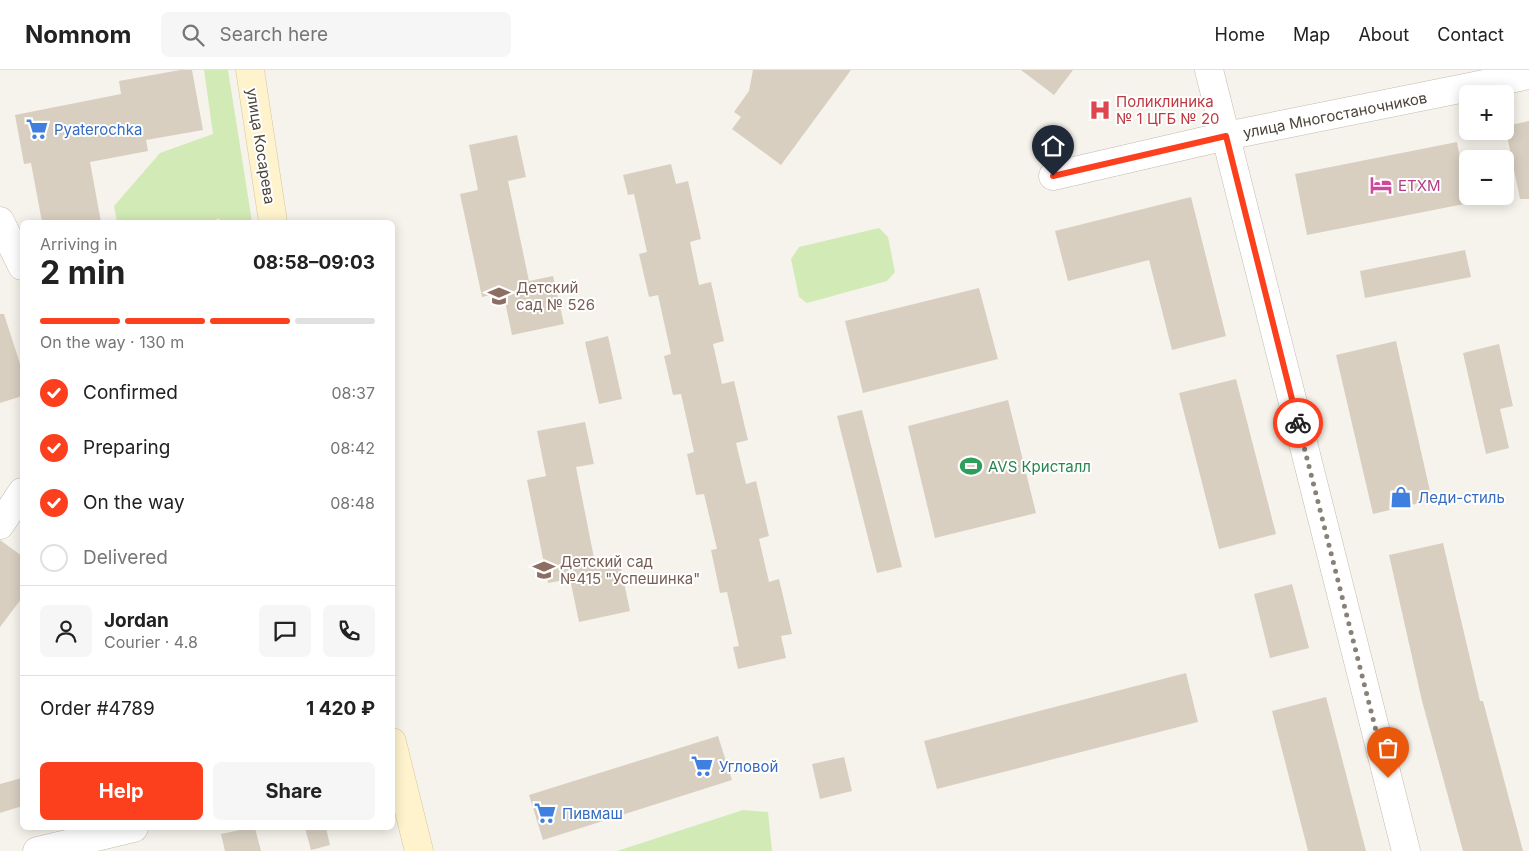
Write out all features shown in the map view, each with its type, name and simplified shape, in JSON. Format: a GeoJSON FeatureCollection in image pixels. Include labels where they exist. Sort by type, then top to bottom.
{"type":"FeatureCollection","features":[{"type":"Feature","properties":{"kind":"street","name":"улица Косарева"},"geometry":{"type":"LineString","coordinates":[[250,70],[273,220]]}},
{"type":"Feature","properties":{"kind":"street"},"geometry":{"type":"LineString","coordinates":[[1209,70],[1406,851]]}},
{"type":"Feature","properties":{"kind":"street","name":"улица Многостаночников"},"geometry":{"type":"LineString","coordinates":[[1053,176],[1226,136],[1529,75]]}},
{"type":"Feature","properties":{"kind":"street"},"geometry":{"type":"LineString","coordinates":[[0,221],[20,262]]}},
{"type":"Feature","properties":{"kind":"street"},"geometry":{"type":"LineString","coordinates":[[0,525],[20,495]]}},
{"type":"Feature","properties":{"kind":"street"},"geometry":{"type":"LineString","coordinates":[[395,760],[419,851]]}},
{"type":"Feature","properties":{"kind":"street"},"geometry":{"type":"LineString","coordinates":[[37,851],[126,830]]}},
{"type":"Feature","properties":{"kind":"green space"},"geometry":{"type":"Polygon","coordinates":[[[204,70],[228,70],[252,220],[220,220],[219,218],[216,220],[117,220],[114,206],[160,153],[213,134],[204,70]]]}},
{"type":"Feature","properties":{"kind":"green space"},"geometry":{"type":"Polygon","coordinates":[[[879,228],[888,237],[895,272],[887,281],[807,303],[799,297],[791,259],[799,247],[879,228]]]}},
{"type":"Feature","properties":{"kind":"green space"},"geometry":{"type":"Polygon","coordinates":[[[743,810],[768,812],[772,851],[617,851],[743,810]]]}},
{"type":"Feature","properties":{"kind":"building"},"geometry":{"type":"Polygon","coordinates":[[[180,70],[192,70],[203,130],[146,140],[148,151],[90,162],[101,220],[42,220],[31,163],[24,164],[15,115],[121,94],[119,81],[180,70]]]}},
{"type":"Feature","properties":{"kind":"building"},"geometry":{"type":"Polygon","coordinates":[[[753,70],[851,70],[781,165],[732,129],[741,117],[734,112],[749,91],[753,70]]]}},
{"type":"Feature","properties":{"kind":"building"},"geometry":{"type":"Polygon","coordinates":[[[1021,70],[1073,70],[1054,95],[1021,70]]]}},
{"type":"Feature","properties":{"kind":"building"},"geometry":{"type":"Polygon","coordinates":[[[1529,121],[1529,199],[1520,199],[1514,170],[1514,150],[1510,150],[1508,140],[1514,140],[1514,124],[1529,121]]]}},
{"type":"Feature","properties":{"kind":"building"},"geometry":{"type":"Polygon","coordinates":[[[517,135],[526,177],[508,181],[529,281],[553,276],[564,324],[512,335],[503,292],[482,297],[460,194],[478,190],[469,145],[517,135]]]}},
{"type":"Feature","properties":{"kind":"building","name":"ЕТХМ"},"geometry":{"type":"Polygon","coordinates":[[[1457,142],[1459,152],[1459,205],[1307,235],[1295,174],[1457,142]]]}},
{"type":"Feature","properties":{"kind":"building"},"geometry":{"type":"Polygon","coordinates":[[[671,164],[676,184],[688,181],[701,239],[690,242],[699,285],[711,282],[724,341],[713,344],[722,384],[734,381],[748,440],[736,443],[746,484],[756,481],[769,536],[759,539],[769,582],[779,579],[792,634],[781,636],[786,658],[738,669],[733,647],[739,646],[727,592],[720,593],[711,550],[717,549],[704,494],[696,495],[687,454],[694,452],[681,394],[673,395],[664,356],[671,354],[658,295],[649,297],[639,254],[647,252],[634,194],[628,195],[623,175],[671,164]]]}},
{"type":"Feature","properties":{"kind":"building"},"geometry":{"type":"Polygon","coordinates":[[[1191,197],[1226,336],[1172,350],[1149,260],[1068,281],[1055,231],[1191,197]]]}},
{"type":"Feature","properties":{"kind":"building"},"geometry":{"type":"Polygon","coordinates":[[[1465,250],[1471,277],[1365,298],[1360,271],[1465,250]]]}},
{"type":"Feature","properties":{"kind":"building"},"geometry":{"type":"Polygon","coordinates":[[[979,288],[998,359],[863,393],[845,321],[979,288]]]}},
{"type":"Feature","properties":{"kind":"building"},"geometry":{"type":"Polygon","coordinates":[[[0,314],[4,314],[20,364],[20,397],[0,403],[0,314]]]}},
{"type":"Feature","properties":{"kind":"building"},"geometry":{"type":"Polygon","coordinates":[[[608,336],[622,399],[599,404],[585,342],[608,336]]]}},
{"type":"Feature","properties":{"kind":"building"},"geometry":{"type":"Polygon","coordinates":[[[1396,341],[1432,500],[1373,514],[1336,355],[1396,341]]]}},
{"type":"Feature","properties":{"kind":"building"},"geometry":{"type":"Polygon","coordinates":[[[1499,344],[1513,406],[1500,409],[1509,448],[1486,454],[1463,353],[1499,344]]]}},
{"type":"Feature","properties":{"kind":"building"},"geometry":{"type":"Polygon","coordinates":[[[1236,379],[1276,534],[1219,549],[1179,393],[1236,379]]]}},
{"type":"Feature","properties":{"kind":"building","name":"AVS Кристалл"},"geometry":{"type":"Polygon","coordinates":[[[1008,400],[1036,513],[935,538],[908,426],[1008,400]]]}},
{"type":"Feature","properties":{"kind":"building"},"geometry":{"type":"Polygon","coordinates":[[[862,410],[902,567],[877,573],[837,416],[862,410]]]}},
{"type":"Feature","properties":{"kind":"building"},"geometry":{"type":"Polygon","coordinates":[[[585,422],[594,464],[576,467],[596,568],[620,563],[630,611],[579,622],[570,579],[548,583],[527,480],[546,476],[537,431],[585,422]]]}},
{"type":"Feature","properties":{"kind":"building"},"geometry":{"type":"Polygon","coordinates":[[[0,540],[20,555],[20,601],[0,627],[0,540]]]}},
{"type":"Feature","properties":{"kind":"building"},"geometry":{"type":"Polygon","coordinates":[[[1443,543],[1480,701],[1483,701],[1523,851],[1463,851],[1422,701],[1389,555],[1443,543]]]}},
{"type":"Feature","properties":{"kind":"building"},"geometry":{"type":"Polygon","coordinates":[[[1292,584],[1309,648],[1270,658],[1254,594],[1292,584]]]}},
{"type":"Feature","properties":{"kind":"building"},"geometry":{"type":"Polygon","coordinates":[[[1186,673],[1198,722],[937,789],[924,741],[1186,673]]]}},
{"type":"Feature","properties":{"kind":"building"},"geometry":{"type":"Polygon","coordinates":[[[1326,697],[1366,851],[1308,851],[1272,711],[1326,697]]]}},
{"type":"Feature","properties":{"kind":"building"},"geometry":{"type":"Polygon","coordinates":[[[718,736],[732,780],[543,840],[529,795],[718,736]]]}},
{"type":"Feature","properties":{"kind":"building"},"geometry":{"type":"Polygon","coordinates":[[[844,757],[852,791],[820,799],[812,764],[844,757]]]}},
{"type":"Feature","properties":{"kind":"building"},"geometry":{"type":"Polygon","coordinates":[[[20,779],[20,807],[0,813],[0,784],[20,779]]]}},
{"type":"Feature","properties":{"kind":"building"},"geometry":{"type":"Polygon","coordinates":[[[240,830],[256,830],[261,851],[225,851],[221,834],[240,830]]]}},
{"type":"Feature","properties":{"kind":"building"},"geometry":{"type":"Polygon","coordinates":[[[306,830],[326,830],[330,845],[311,850],[306,830]]]}},
{"type":"Feature","properties":{"kind":"way so far"},"geometry":{"type":"LineString","coordinates":[[1298,423],[1388,778]]}},
{"type":"Feature","properties":{"kind":"place","name":"Поликлиника № 1 ЦГБ № 20"},"geometry":{"type":"Point","coordinates":[1100,110]}},
{"type":"Feature","properties":{"kind":"place","name":"Pyaterochka"},"geometry":{"type":"Point","coordinates":[37,129]}},
{"type":"Feature","properties":{"kind":"place","name":"ЕТХМ"},"geometry":{"type":"Point","coordinates":[1381,185]}},
{"type":"Feature","properties":{"kind":"place","name":"Детcкий сад № 526"},"geometry":{"type":"Point","coordinates":[499,296]}},
{"type":"Feature","properties":{"kind":"place","name":"AVS Кристалл"},"geometry":{"type":"Point","coordinates":[971,466]}},
{"type":"Feature","properties":{"kind":"place","name":"Леди-стиль"},"geometry":{"type":"Point","coordinates":[1401,497]}},
{"type":"Feature","properties":{"kind":"place","name":"Детский сад №415 \"Успешинка\""},"geometry":{"type":"Point","coordinates":[544,570]}},
{"type":"Feature","properties":{"kind":"place","name":"Угловой"},"geometry":{"type":"Point","coordinates":[702,766]}},
{"type":"Feature","properties":{"kind":"place","name":"Пивмаш"},"geometry":{"type":"Point","coordinates":[545,813]}},
{"type":"Feature","properties":{"kind":"route"},"geometry":{"type":"LineString","coordinates":[[1053,176],[1226,136],[1298,423]]}}]}
